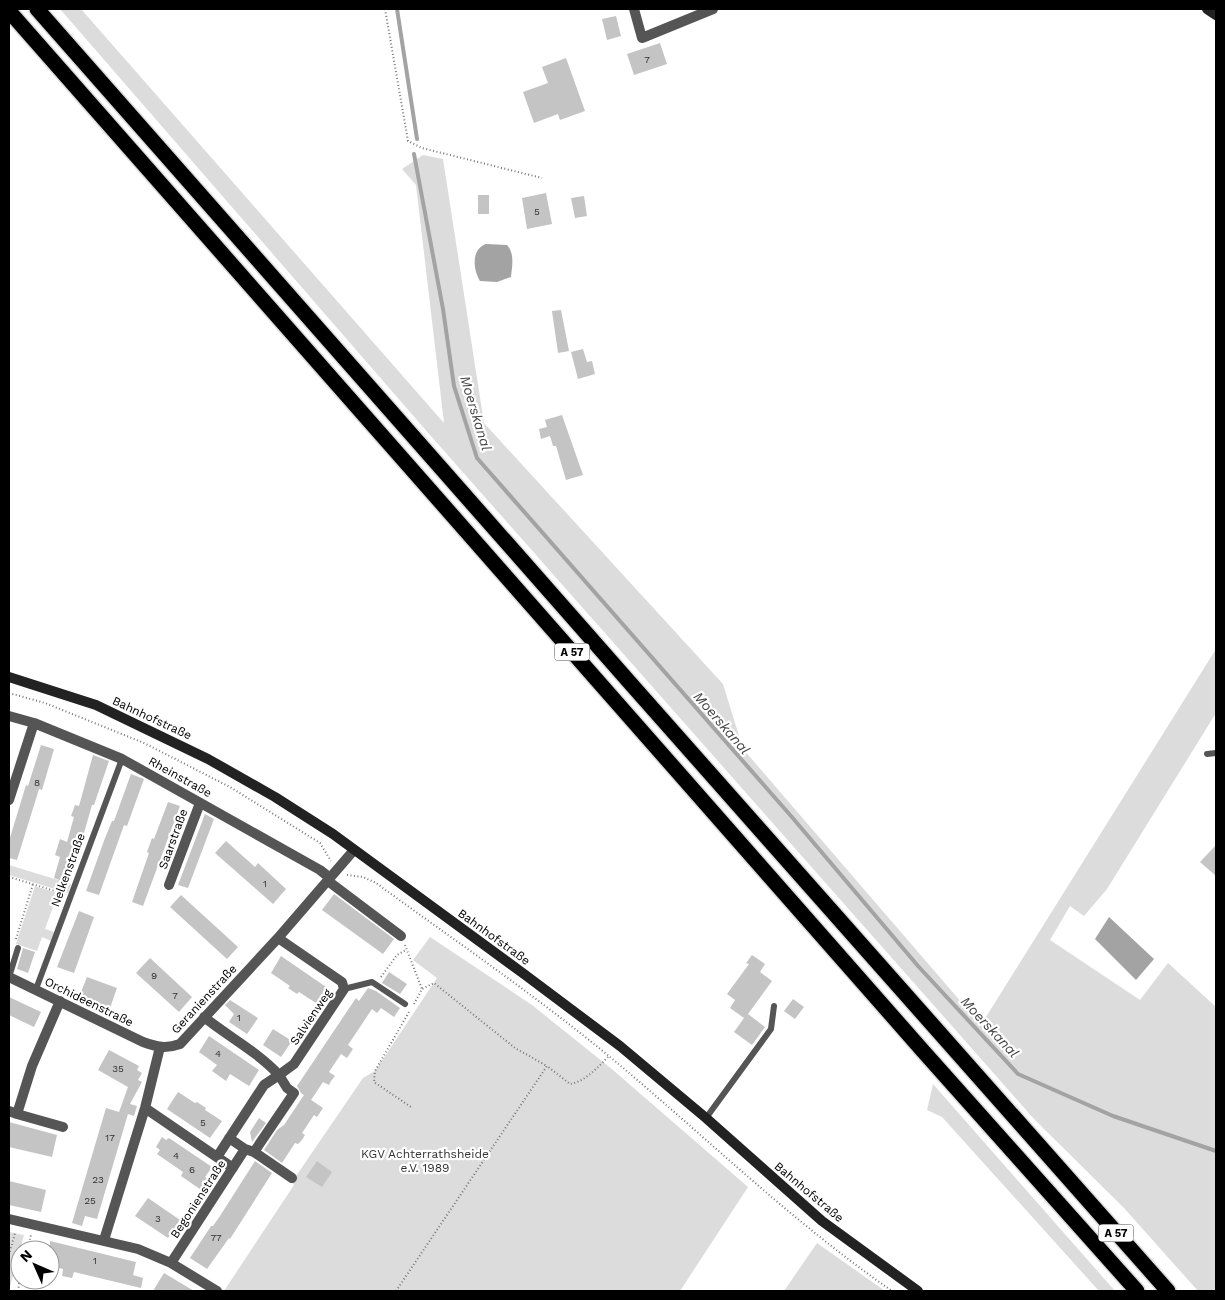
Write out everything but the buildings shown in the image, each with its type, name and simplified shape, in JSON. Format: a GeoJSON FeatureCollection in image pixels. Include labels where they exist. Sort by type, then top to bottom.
{"type":"FeatureCollection","features":[{"type":"Feature","properties":{"kind":"highway","name":"A 57"},"geometry":{"type":"LineString","coordinates":[[37,9],[1168,1291]]}},
{"type":"Feature","properties":{"kind":"highway","name":"A 57"},"geometry":{"type":"LineString","coordinates":[[9,11],[903,1029],[1137,1291]]}},
{"type":"Feature","properties":{"kind":"main road"},"geometry":{"type":"LineString","coordinates":[[1207,9],[1216,15]]}},
{"type":"Feature","properties":{"kind":"main road","name":"Bahnhofstraße"},"geometry":{"type":"LineString","coordinates":[[9,677],[96,706],[208,759],[275,797],[354,850],[620,1046],[706,1118],[822,1220],[918,1291]]}},
{"type":"Feature","properties":{"kind":"street"},"geometry":{"type":"LineString","coordinates":[[634,9],[642,38],[713,9]]}},
{"type":"Feature","properties":{"kind":"street","name":"Rheinstraße"},"geometry":{"type":"LineString","coordinates":[[9,716],[34,723],[122,759],[320,870],[402,936]]}},
{"type":"Feature","properties":{"kind":"street"},"geometry":{"type":"LineString","coordinates":[[10,793],[34,723]]}},
{"type":"Feature","properties":{"kind":"street","name":"Saarstraße"},"geometry":{"type":"LineString","coordinates":[[169,884],[200,803]]}},
{"type":"Feature","properties":{"kind":"street","name":"Geranienstraße"},"geometry":{"type":"LineString","coordinates":[[160,1047],[170,1048],[180,1044],[278,938],[354,850]]}},
{"type":"Feature","properties":{"kind":"street","name":"Salvienweg"},"geometry":{"type":"LineString","coordinates":[[217,1157],[264,1085],[294,1064],[344,989],[342,982],[278,938]]}},
{"type":"Feature","properties":{"kind":"street","name":"Orchideenstraße"},"geometry":{"type":"LineString","coordinates":[[9,977],[143,1042],[160,1047]]}},
{"type":"Feature","properties":{"kind":"street"},"geometry":{"type":"LineString","coordinates":[[60,1001],[13,1113],[63,1127]]}},
{"type":"Feature","properties":{"kind":"street"},"geometry":{"type":"LineString","coordinates":[[204,1017],[267,1061],[287,1088],[294,1093],[250,1151]]}},
{"type":"Feature","properties":{"kind":"street"},"geometry":{"type":"LineString","coordinates":[[104,1240],[144,1108],[160,1047]]}},
{"type":"Feature","properties":{"kind":"street"},"geometry":{"type":"LineString","coordinates":[[144,1108],[233,1168]]}},
{"type":"Feature","properties":{"kind":"street"},"geometry":{"type":"LineString","coordinates":[[229,1138],[292,1178]]}},
{"type":"Feature","properties":{"kind":"street","name":"Begonienstraße"},"geometry":{"type":"LineString","coordinates":[[171,1263],[233,1168],[250,1151]]}},
{"type":"Feature","properties":{"kind":"street"},"geometry":{"type":"LineString","coordinates":[[14,1220],[138,1249],[171,1263],[217,1291]]}},
{"type":"Feature","properties":{"kind":"lane"},"geometry":{"type":"LineString","coordinates":[[1207,754],[1216,753]]}},
{"type":"Feature","properties":{"kind":"lane","name":"Nelkenstraße"},"geometry":{"type":"LineString","coordinates":[[36,989],[122,759]]}},
{"type":"Feature","properties":{"kind":"lane"},"geometry":{"type":"LineString","coordinates":[[9,977],[18,948]]}},
{"type":"Feature","properties":{"kind":"lane"},"geometry":{"type":"LineString","coordinates":[[344,989],[372,982],[405,1004]]}},
{"type":"Feature","properties":{"kind":"lane"},"geometry":{"type":"LineString","coordinates":[[706,1118],[771,1029],[774,1006]]}},
{"type":"Feature","properties":{"kind":"path"},"geometry":{"type":"LineString","coordinates":[[385,9],[408,141],[422,148],[542,178]]}},
{"type":"Feature","properties":{"kind":"path"},"geometry":{"type":"LineString","coordinates":[[9,693],[45,704],[144,743],[230,788],[320,843],[338,870],[349,876],[363,877],[376,883],[534,998],[609,1056],[815,1233],[853,1264],[892,1291]]}},
{"type":"Feature","properties":{"kind":"path"},"geometry":{"type":"LineString","coordinates":[[9,877],[71,896]]}},
{"type":"Feature","properties":{"kind":"path"},"geometry":{"type":"LineString","coordinates":[[18,948],[14,944],[33,884]]}},
{"type":"Feature","properties":{"kind":"path"},"geometry":{"type":"LineString","coordinates":[[402,936],[422,989]]}},
{"type":"Feature","properties":{"kind":"path"},"geometry":{"type":"LineString","coordinates":[[376,984],[398,955],[406,950]]}},
{"type":"Feature","properties":{"kind":"path"},"geometry":{"type":"LineString","coordinates":[[411,1107],[374,1082],[375,1071],[422,989],[434,983],[516,1048],[547,1066],[570,1084],[577,1083],[586,1077],[620,1046]]}},
{"type":"Feature","properties":{"kind":"path"},"geometry":{"type":"LineString","coordinates":[[396,1291],[547,1066]]}},
{"type":"Feature","properties":{"kind":"path"},"geometry":{"type":"LineString","coordinates":[[9,1255],[14,1220]]}},
{"type":"Feature","properties":{"kind":"path"},"geometry":{"type":"LineString","coordinates":[[30,1240],[34,1224]]}},
{"type":"Feature","properties":{"kind":"green space"},"geometry":{"type":"Polygon","coordinates":[[[60,9],[81,9],[444,423],[416,185],[402,169],[423,155],[443,159],[484,423],[723,684],[743,749],[981,1025],[1216,649],[1216,713],[1107,889],[1084,916],[1070,906],[1050,940],[1140,1000],[1168,963],[1216,1007],[1216,1291],[1198,1291],[1124,1208],[1035,1120],[430,435],[60,9]]]}},
{"type":"Feature","properties":{"kind":"green space"},"geometry":{"type":"Polygon","coordinates":[[[9,865],[71,884],[68,893],[9,875],[9,865]]]}},
{"type":"Feature","properties":{"kind":"green space"},"geometry":{"type":"Polygon","coordinates":[[[35,886],[58,893],[45,929],[54,932],[51,941],[42,937],[37,951],[16,944],[35,886]]]}},
{"type":"Feature","properties":{"kind":"green space","name":"KGV Achterrathsheide e.V. 1989"},"geometry":{"type":"Polygon","coordinates":[[[430,937],[532,1005],[613,1070],[748,1187],[680,1291],[224,1291],[294,1185],[292,1182],[363,1078],[375,1071],[437,978],[413,960],[430,937]]]}},
{"type":"Feature","properties":{"kind":"green space"},"geometry":{"type":"Polygon","coordinates":[[[933,1084],[1115,1291],[1099,1291],[942,1117],[927,1110],[933,1084]]]}},
{"type":"Feature","properties":{"kind":"green space"},"geometry":{"type":"Polygon","coordinates":[[[9,1232],[24,1235],[23,1240],[10,1240],[9,1290],[9,1232]]]}},
{"type":"Feature","properties":{"kind":"green space"},"geometry":{"type":"Polygon","coordinates":[[[817,1243],[885,1291],[784,1291],[817,1243]]]}},
{"type":"Feature","properties":{"kind":"shaded area"},"geometry":{"type":"Polygon","coordinates":[[[486,244],[507,245],[512,256],[511,277],[497,282],[480,281],[476,271],[475,260],[478,250],[486,244]]]}},
{"type":"Feature","properties":{"kind":"shaded area"},"geometry":{"type":"Polygon","coordinates":[[[1109,917],[1154,959],[1136,980],[1095,939],[1109,917]]]}},
{"type":"Feature","properties":{"kind":"waterway","name":"Moerskanal"},"geometry":{"type":"LineString","coordinates":[[397,9],[417,139]]}},
{"type":"Feature","properties":{"kind":"waterway","name":"Moerskanal"},"geometry":{"type":"LineString","coordinates":[[414,154],[443,309],[454,386],[477,458],[791,816],[918,966],[1018,1074],[1113,1116],[1216,1151]]}}]}
